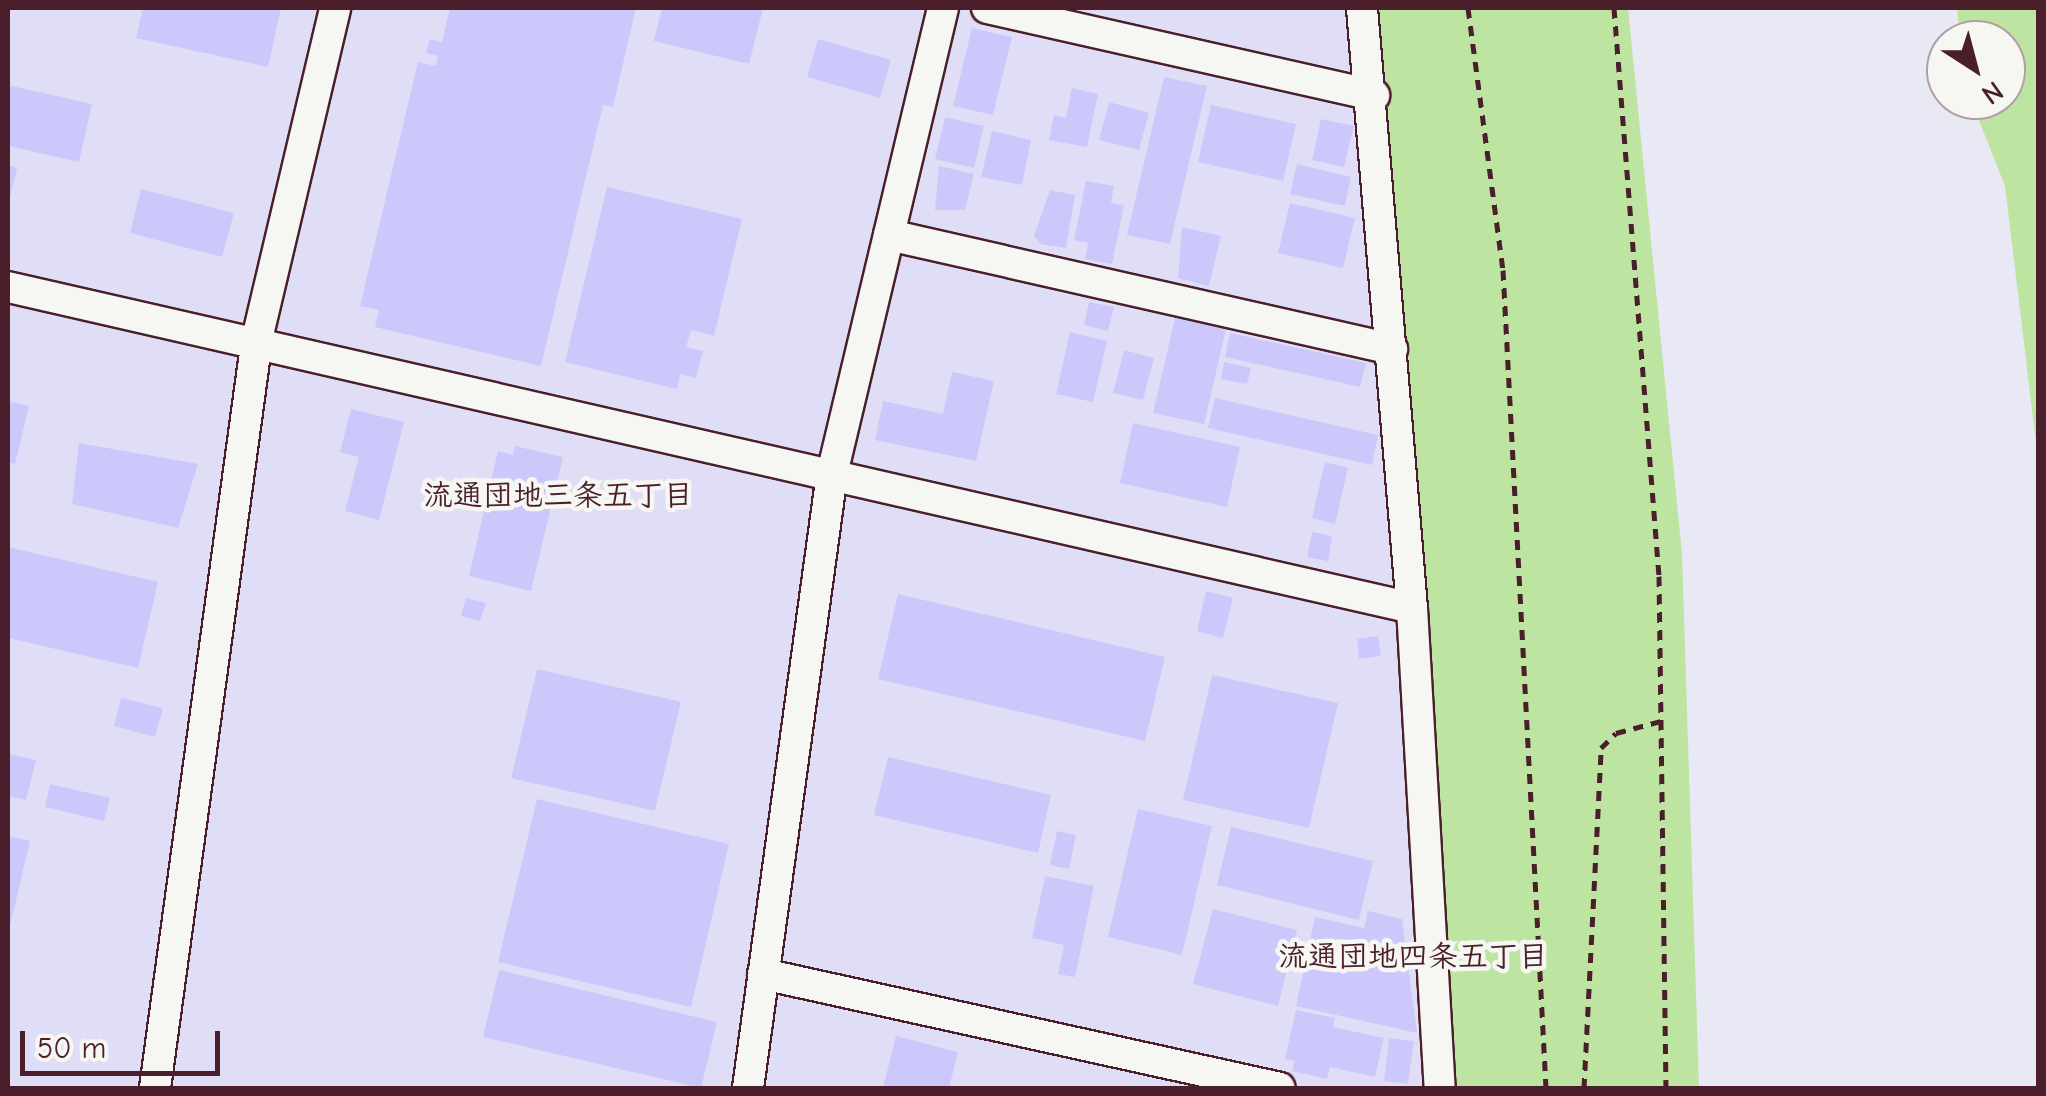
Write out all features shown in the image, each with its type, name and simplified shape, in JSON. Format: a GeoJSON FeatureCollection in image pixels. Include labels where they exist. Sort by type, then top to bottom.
{"type":"FeatureCollection","features":[{"type":"Feature","properties":{"kind":"street"},"geometry":{"type":"LineString","coordinates":[[155,1088],[257,339],[335,8]]}},
{"type":"Feature","properties":{"kind":"street"},"geometry":{"type":"LineString","coordinates":[[748,1088],[832,474],[943,8]]}},
{"type":"Feature","properties":{"kind":"street"},"geometry":{"type":"LineString","coordinates":[[987,8],[1374,96]]}},
{"type":"Feature","properties":{"kind":"street"},"geometry":{"type":"LineString","coordinates":[[1362,8],[1374,96],[1412,608],[1440,1088]]}},
{"type":"Feature","properties":{"kind":"street"},"geometry":{"type":"LineString","coordinates":[[890,236],[1392,349]]}},
{"type":"Feature","properties":{"kind":"street"},"geometry":{"type":"LineString","coordinates":[[8,287],[257,339],[1412,608]]}},
{"type":"Feature","properties":{"kind":"street"},"geometry":{"type":"LineString","coordinates":[[763,974],[1280,1088]]}},
{"type":"Feature","properties":{"kind":"path"},"geometry":{"type":"LineString","coordinates":[[1468,8],[1502,270],[1546,1088]]}},
{"type":"Feature","properties":{"kind":"path"},"geometry":{"type":"LineString","coordinates":[[1614,8],[1660,576],[1666,1088]]}},
{"type":"Feature","properties":{"kind":"path"},"geometry":{"type":"LineString","coordinates":[[1584,1088],[1600,748],[1616,733],[1661,721]]}},
{"type":"Feature","properties":{"kind":"shaded area"},"geometry":{"type":"Polygon","coordinates":[[[8,8],[1362,8],[1440,1088],[8,1088],[8,8]]]}},
{"type":"Feature","properties":{"kind":"green space"},"geometry":{"type":"Polygon","coordinates":[[[1362,8],[1628,8],[1682,554],[1699,1088],[1440,1088],[1362,8]]]}},
{"type":"Feature","properties":{"kind":"green space"},"geometry":{"type":"Polygon","coordinates":[[[1957,8],[2038,8],[2038,459],[2005,186],[1979,120],[2026,120],[2026,20],[1958,20],[1957,8]]]}},
{"type":"Feature","properties":{"kind":"building"},"geometry":{"type":"Polygon","coordinates":[[[143,8],[281,8],[268,67],[136,38],[143,8]]]}},
{"type":"Feature","properties":{"kind":"building"},"geometry":{"type":"Polygon","coordinates":[[[450,8],[636,8],[613,107],[603,105],[541,366],[375,327],[379,310],[360,306],[418,62],[436,66],[438,56],[426,53],[430,39],[442,42],[450,8]]]}},
{"type":"Feature","properties":{"kind":"building"},"geometry":{"type":"Polygon","coordinates":[[[662,8],[763,8],[749,64],[654,41],[662,8]]]}},
{"type":"Feature","properties":{"kind":"building"},"geometry":{"type":"Polygon","coordinates":[[[972,28],[1012,37],[993,115],[953,106],[972,28]]]}},
{"type":"Feature","properties":{"kind":"building"},"geometry":{"type":"Polygon","coordinates":[[[818,39],[891,60],[880,98],[807,77],[818,39]]]}},
{"type":"Feature","properties":{"kind":"building"},"geometry":{"type":"Polygon","coordinates":[[[1164,77],[1207,86],[1170,244],[1127,235],[1164,77]]]}},
{"type":"Feature","properties":{"kind":"building"},"geometry":{"type":"Polygon","coordinates":[[[8,85],[92,104],[79,162],[8,146],[8,85]]]}},
{"type":"Feature","properties":{"kind":"building"},"geometry":{"type":"Polygon","coordinates":[[[1072,88],[1098,94],[1087,147],[1049,140],[1054,115],[1066,118],[1072,88]]]}},
{"type":"Feature","properties":{"kind":"building"},"geometry":{"type":"Polygon","coordinates":[[[1109,102],[1149,113],[1139,150],[1099,140],[1109,102]]]}},
{"type":"Feature","properties":{"kind":"building"},"geometry":{"type":"Polygon","coordinates":[[[1211,105],[1296,124],[1283,181],[1198,162],[1211,105]]]}},
{"type":"Feature","properties":{"kind":"building"},"geometry":{"type":"Polygon","coordinates":[[[945,117],[984,126],[974,168],[935,159],[945,117]]]}},
{"type":"Feature","properties":{"kind":"building"},"geometry":{"type":"Polygon","coordinates":[[[1321,119],[1354,126],[1344,167],[1312,160],[1321,119]]]}},
{"type":"Feature","properties":{"kind":"building"},"geometry":{"type":"Polygon","coordinates":[[[992,131],[1031,140],[1022,185],[981,177],[992,131]]]}},
{"type":"Feature","properties":{"kind":"building"},"geometry":{"type":"Polygon","coordinates":[[[1297,164],[1351,177],[1345,206],[1290,194],[1297,164]]]}},
{"type":"Feature","properties":{"kind":"building"},"geometry":{"type":"Polygon","coordinates":[[[8,165],[17,168],[9,202],[8,202],[8,165]]]}},
{"type":"Feature","properties":{"kind":"building"},"geometry":{"type":"Polygon","coordinates":[[[939,166],[974,174],[965,210],[935,210],[939,166]]]}},
{"type":"Feature","properties":{"kind":"building"},"geometry":{"type":"Polygon","coordinates":[[[1086,181],[1114,186],[1111,203],[1124,205],[1112,264],[1085,259],[1088,243],[1074,240],[1086,181]]]}},
{"type":"Feature","properties":{"kind":"building"},"geometry":{"type":"Polygon","coordinates":[[[607,187],[742,219],[714,336],[691,330],[686,347],[703,351],[696,378],[680,374],[677,389],[565,362],[607,187]]]}},
{"type":"Feature","properties":{"kind":"building"},"geometry":{"type":"Polygon","coordinates":[[[141,189],[234,213],[222,257],[130,233],[141,189]]]}},
{"type":"Feature","properties":{"kind":"building"},"geometry":{"type":"Polygon","coordinates":[[[1050,190],[1075,195],[1066,248],[1040,244],[1034,236],[1050,190]]]}},
{"type":"Feature","properties":{"kind":"building"},"geometry":{"type":"Polygon","coordinates":[[[1290,203],[1355,218],[1343,268],[1278,253],[1290,203]]]}},
{"type":"Feature","properties":{"kind":"building"},"geometry":{"type":"Polygon","coordinates":[[[1182,227],[1221,236],[1209,286],[1178,278],[1182,227]]]}},
{"type":"Feature","properties":{"kind":"building"},"geometry":{"type":"Polygon","coordinates":[[[1089,302],[1114,307],[1108,331],[1084,325],[1089,302]]]}},
{"type":"Feature","properties":{"kind":"building"},"geometry":{"type":"Polygon","coordinates":[[[1175,318],[1226,329],[1204,424],[1153,413],[1175,318]]]}},
{"type":"Feature","properties":{"kind":"building"},"geometry":{"type":"Polygon","coordinates":[[[1070,332],[1107,341],[1093,402],[1056,394],[1070,332]]]}},
{"type":"Feature","properties":{"kind":"building"},"geometry":{"type":"Polygon","coordinates":[[[1230,333],[1366,363],[1360,387],[1225,357],[1230,333]]]}},
{"type":"Feature","properties":{"kind":"building"},"geometry":{"type":"Polygon","coordinates":[[[1124,350],[1154,358],[1143,400],[1113,393],[1124,350]]]}},
{"type":"Feature","properties":{"kind":"building"},"geometry":{"type":"Polygon","coordinates":[[[1224,362],[1251,368],[1247,384],[1221,379],[1224,362]]]}},
{"type":"Feature","properties":{"kind":"building"},"geometry":{"type":"Polygon","coordinates":[[[952,372],[994,381],[976,461],[875,440],[883,401],[943,414],[952,372]]]}},
{"type":"Feature","properties":{"kind":"building"},"geometry":{"type":"Polygon","coordinates":[[[1215,398],[1378,435],[1372,465],[1208,428],[1215,398]]]}},
{"type":"Feature","properties":{"kind":"building"},"geometry":{"type":"Polygon","coordinates":[[[8,401],[29,406],[15,464],[8,462],[8,401]]]}},
{"type":"Feature","properties":{"kind":"building"},"geometry":{"type":"Polygon","coordinates":[[[351,409],[404,422],[379,520],[345,511],[359,457],[340,452],[351,409]]]}},
{"type":"Feature","properties":{"kind":"building"},"geometry":{"type":"Polygon","coordinates":[[[1133,423],[1240,447],[1227,507],[1120,483],[1133,423]]]}},
{"type":"Feature","properties":{"kind":"building"},"geometry":{"type":"Polygon","coordinates":[[[79,443],[198,464],[178,528],[72,504],[79,443]]]}},
{"type":"Feature","properties":{"kind":"building"},"geometry":{"type":"Polygon","coordinates":[[[515,446],[563,457],[531,591],[469,576],[498,451],[513,455],[515,446]]]}},
{"type":"Feature","properties":{"kind":"building"},"geometry":{"type":"Polygon","coordinates":[[[1325,462],[1348,468],[1335,524],[1312,518],[1325,462]]]}},
{"type":"Feature","properties":{"kind":"building"},"geometry":{"type":"Polygon","coordinates":[[[1312,532],[1332,536],[1328,561],[1307,557],[1312,532]]]}},
{"type":"Feature","properties":{"kind":"building"},"geometry":{"type":"Polygon","coordinates":[[[8,547],[158,582],[138,668],[8,638],[8,547]]]}},
{"type":"Feature","properties":{"kind":"building"},"geometry":{"type":"Polygon","coordinates":[[[1206,591],[1233,598],[1223,638],[1197,631],[1206,591]]]}},
{"type":"Feature","properties":{"kind":"building"},"geometry":{"type":"Polygon","coordinates":[[[898,594],[1165,657],[1145,741],[878,679],[898,594]]]}},
{"type":"Feature","properties":{"kind":"building"},"geometry":{"type":"Polygon","coordinates":[[[466,598],[486,603],[480,621],[461,616],[466,598]]]}},
{"type":"Feature","properties":{"kind":"building"},"geometry":{"type":"Polygon","coordinates":[[[1378,636],[1381,656],[1359,659],[1357,639],[1378,636]]]}},
{"type":"Feature","properties":{"kind":"building"},"geometry":{"type":"Polygon","coordinates":[[[537,669],[681,702],[655,811],[511,778],[537,669]]]}},
{"type":"Feature","properties":{"kind":"building"},"geometry":{"type":"Polygon","coordinates":[[[1212,675],[1338,703],[1309,828],[1183,800],[1212,675]]]}},
{"type":"Feature","properties":{"kind":"building"},"geometry":{"type":"Polygon","coordinates":[[[121,698],[163,708],[155,737],[114,726],[121,698]]]}},
{"type":"Feature","properties":{"kind":"building"},"geometry":{"type":"Polygon","coordinates":[[[8,754],[36,760],[26,800],[8,796],[8,754]]]}},
{"type":"Feature","properties":{"kind":"building"},"geometry":{"type":"Polygon","coordinates":[[[888,757],[1051,795],[1038,853],[874,815],[888,757]]]}},
{"type":"Feature","properties":{"kind":"building"},"geometry":{"type":"Polygon","coordinates":[[[50,784],[110,798],[104,821],[45,807],[50,784]]]}},
{"type":"Feature","properties":{"kind":"building"},"geometry":{"type":"Polygon","coordinates":[[[537,799],[729,844],[691,1007],[498,962],[537,799]]]}},
{"type":"Feature","properties":{"kind":"building"},"geometry":{"type":"Polygon","coordinates":[[[1138,809],[1212,826],[1182,955],[1108,937],[1138,809]]]}},
{"type":"Feature","properties":{"kind":"building"},"geometry":{"type":"Polygon","coordinates":[[[1231,827],[1373,861],[1359,920],[1217,885],[1231,827]]]}},
{"type":"Feature","properties":{"kind":"building"},"geometry":{"type":"Polygon","coordinates":[[[1057,831],[1076,835],[1069,869],[1050,865],[1057,831]]]}},
{"type":"Feature","properties":{"kind":"building"},"geometry":{"type":"Polygon","coordinates":[[[8,836],[30,841],[9,930],[8,929],[8,836]]]}},
{"type":"Feature","properties":{"kind":"building"},"geometry":{"type":"Polygon","coordinates":[[[1045,876],[1094,886],[1075,977],[1058,974],[1064,945],[1032,938],[1045,876]]]}},
{"type":"Feature","properties":{"kind":"building"},"geometry":{"type":"Polygon","coordinates":[[[1213,909],[1297,930],[1278,1006],[1193,984],[1213,909]]]}},
{"type":"Feature","properties":{"kind":"building"},"geometry":{"type":"Polygon","coordinates":[[[1368,911],[1402,919],[1417,1033],[1296,1006],[1315,917],[1364,928],[1368,911]]]}},
{"type":"Feature","properties":{"kind":"building"},"geometry":{"type":"Polygon","coordinates":[[[499,970],[717,1022],[701,1088],[483,1037],[499,970]]]}},
{"type":"Feature","properties":{"kind":"building"},"geometry":{"type":"Polygon","coordinates":[[[1296,1010],[1335,1018],[1333,1027],[1384,1038],[1375,1077],[1330,1067],[1327,1079],[1292,1071],[1295,1061],[1285,1059],[1296,1010]]]}},
{"type":"Feature","properties":{"kind":"building"},"geometry":{"type":"Polygon","coordinates":[[[896,1036],[958,1052],[949,1088],[883,1088],[896,1036]]]}},
{"type":"Feature","properties":{"kind":"building"},"geometry":{"type":"Polygon","coordinates":[[[1389,1038],[1414,1041],[1408,1084],[1384,1081],[1389,1038]]]}},
{"type":"Feature","properties":{"kind":"district","name":"流通団地三条五丁目"},"geometry":{"type":"Point","coordinates":[558,496]}},
{"type":"Feature","properties":{"kind":"district","name":"流通団地四条五丁目"},"geometry":{"type":"Point","coordinates":[1413,957]}}]}
